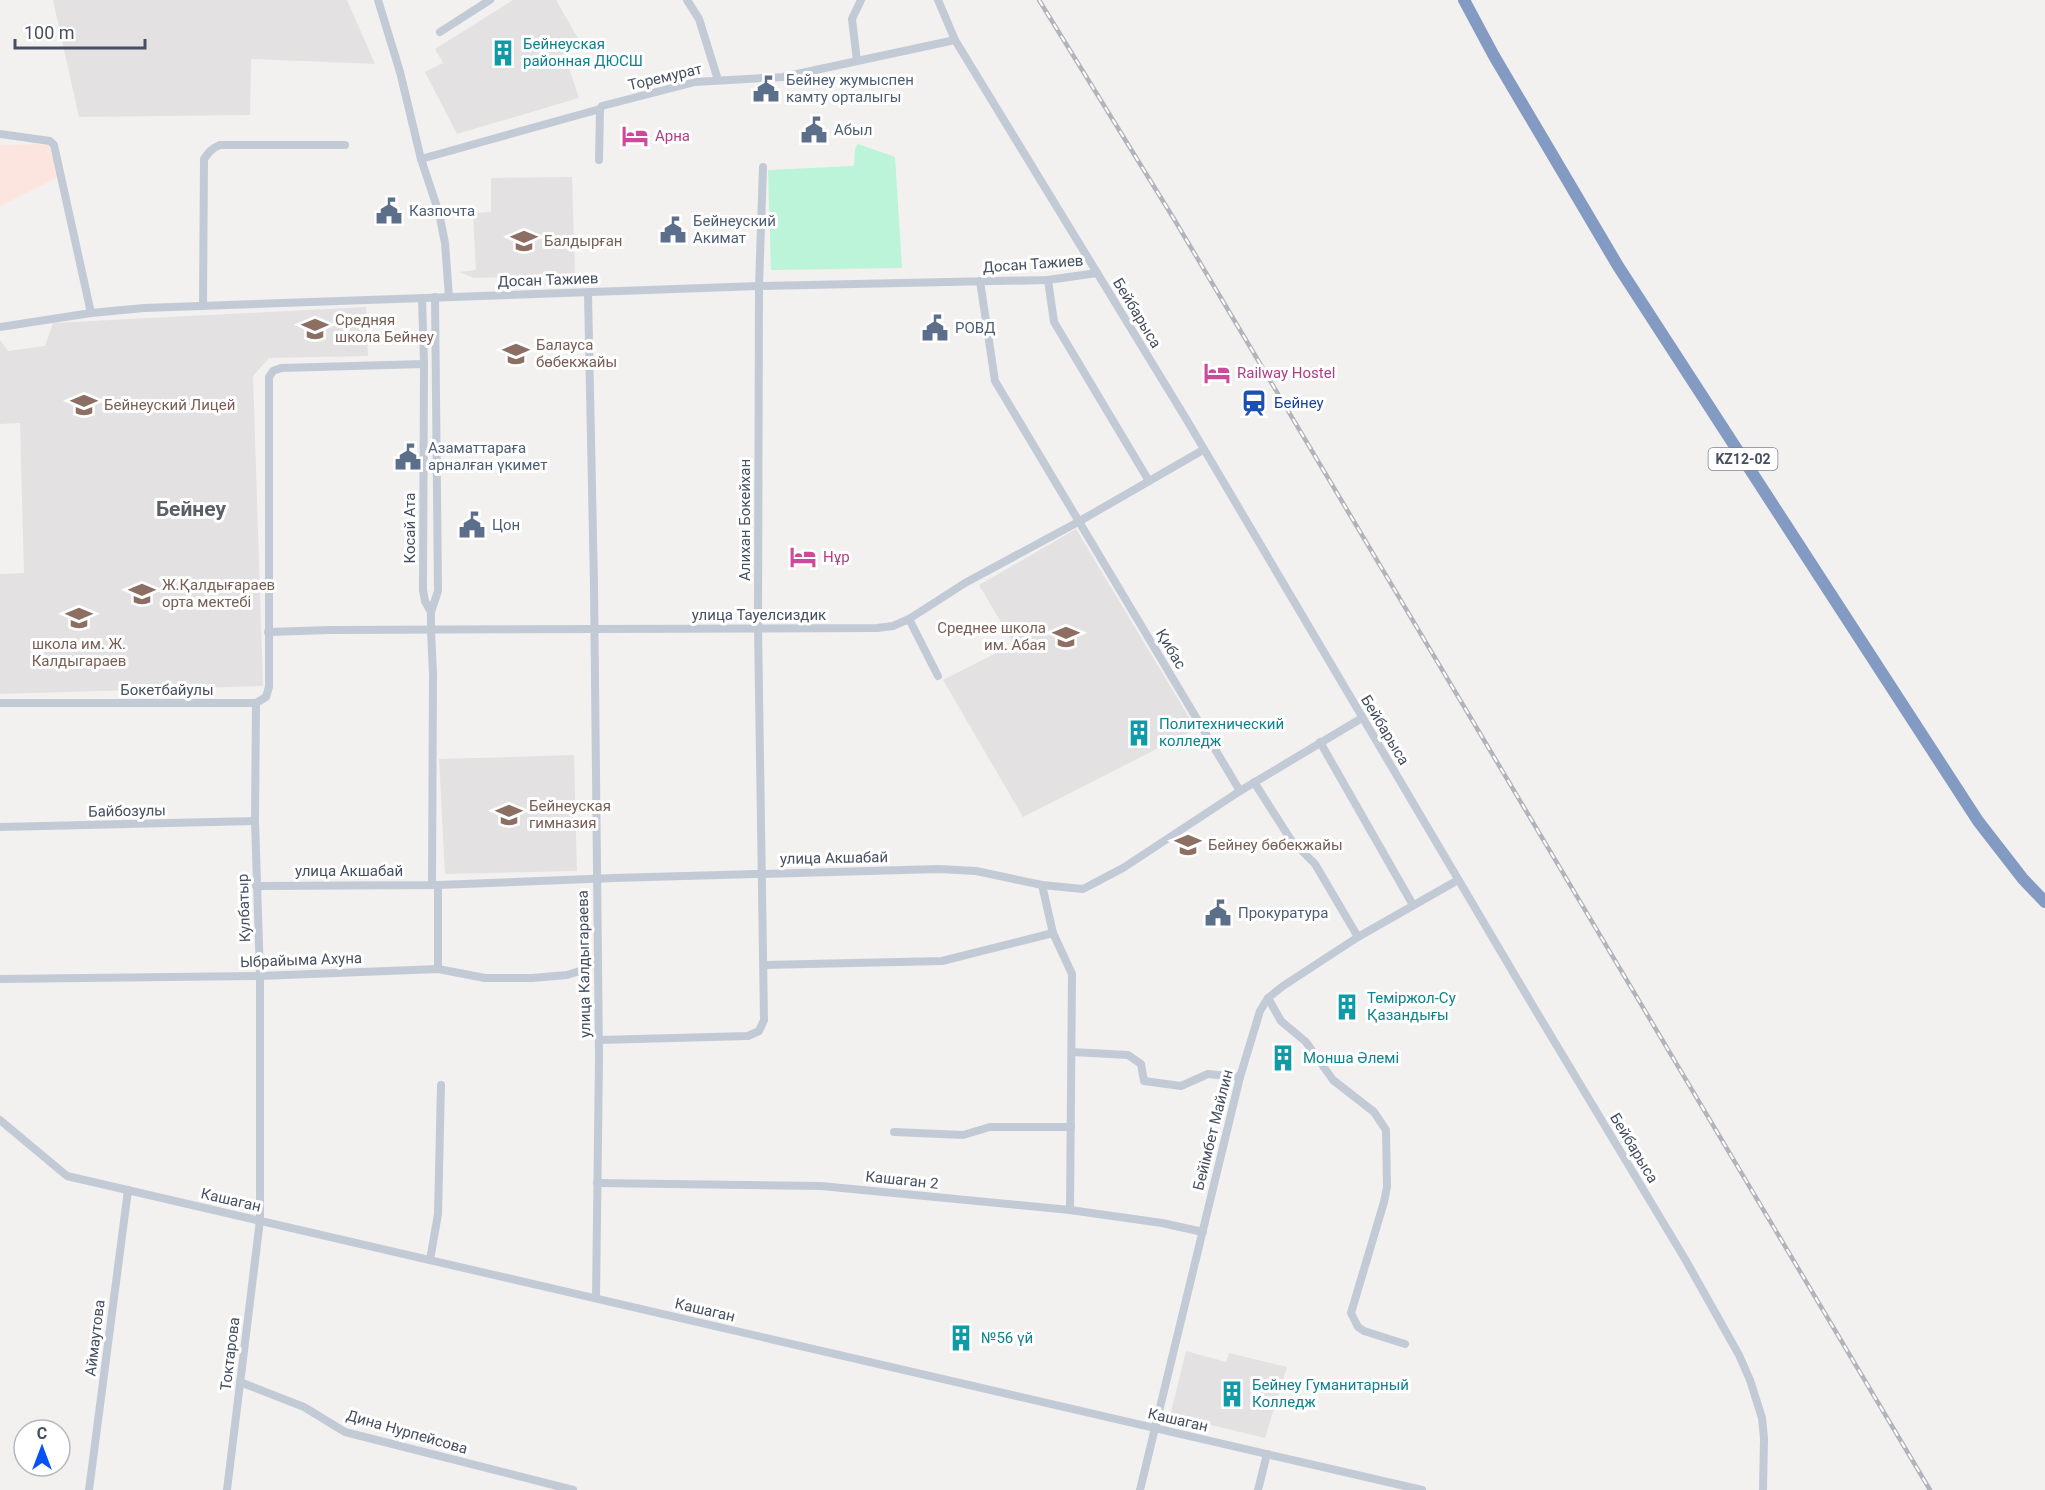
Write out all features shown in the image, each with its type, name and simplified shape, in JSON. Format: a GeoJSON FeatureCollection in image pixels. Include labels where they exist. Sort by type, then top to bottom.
{"type":"FeatureCollection","features":[{"type":"Feature","properties":{"kind":"highway","name":"KZ12-02"},"geometry":{"type":"LineString","coordinates":[[1464,0],[1494,56],[1624,276],[1978,821],[2023,879],[2045,902]]}},
{"type":"Feature","properties":{"kind":"street"},"geometry":{"type":"LineString","coordinates":[[378,0],[400,72],[421,159],[439,213],[445,243],[449,297]]}},
{"type":"Feature","properties":{"kind":"street"},"geometry":{"type":"LineString","coordinates":[[440,32],[490,0]]}},
{"type":"Feature","properties":{"kind":"street"},"geometry":{"type":"LineString","coordinates":[[687,0],[699,20],[718,80]]}},
{"type":"Feature","properties":{"kind":"street"},"geometry":{"type":"LineString","coordinates":[[856,61],[852,19],[861,0]]}},
{"type":"Feature","properties":{"kind":"street","name":"Бейбарыса"},"geometry":{"type":"LineString","coordinates":[[938,0],[955,40],[1203,450],[1685,1259],[1739,1355],[1762,1418],[1763,1490]]}},
{"type":"Feature","properties":{"kind":"street","name":"Торемурат"},"geometry":{"type":"LineString","coordinates":[[421,159],[600,109],[602,106],[695,82],[783,77],[955,40]]}},
{"type":"Feature","properties":{"kind":"street"},"geometry":{"type":"LineString","coordinates":[[599,160],[600,109]]}},
{"type":"Feature","properties":{"kind":"street"},"geometry":{"type":"LineString","coordinates":[[0,134],[50,141],[54,145],[91,313]]}},
{"type":"Feature","properties":{"kind":"street"},"geometry":{"type":"LineString","coordinates":[[203,306],[204,159],[208,152],[220,145],[345,145]]}},
{"type":"Feature","properties":{"kind":"street","name":"Алихан Бокейхан"},"geometry":{"type":"LineString","coordinates":[[599,1040],[748,1036],[759,1030],[764,1020],[758,627],[759,286],[763,167]]}},
{"type":"Feature","properties":{"kind":"street","name":"Досан Тажиев"},"geometry":{"type":"LineString","coordinates":[[0,327],[91,313],[144,308],[759,286],[1048,280],[1097,273]]}},
{"type":"Feature","properties":{"kind":"street"},"geometry":{"type":"LineString","coordinates":[[1048,280],[1054,322],[1149,481]]}},
{"type":"Feature","properties":{"kind":"street","name":"Қибас"},"geometry":{"type":"LineString","coordinates":[[980,281],[995,381],[1240,791]]}},
{"type":"Feature","properties":{"kind":"street","name":"улица Калдыгараева"},"geometry":{"type":"LineString","coordinates":[[588,293],[595,630],[599,1040],[596,1298]]}},
{"type":"Feature","properties":{"kind":"street","name":"Косай Ата"},"geometry":{"type":"LineString","coordinates":[[431,612],[438,591],[435,297]]}},
{"type":"Feature","properties":{"kind":"street","name":"Косай Ата"},"geometry":{"type":"LineString","coordinates":[[422,298],[423,591],[431,612],[438,969]]}},
{"type":"Feature","properties":{"kind":"street"},"geometry":{"type":"LineString","coordinates":[[256,703],[266,697],[270,687],[268,632],[269,378],[273,371],[280,368],[424,364]]}},
{"type":"Feature","properties":{"kind":"street","name":"улица Тауелсиздик"},"geometry":{"type":"LineString","coordinates":[[268,632],[877,628],[894,626],[965,583],[1078,522],[1203,450]]}},
{"type":"Feature","properties":{"kind":"street"},"geometry":{"type":"LineString","coordinates":[[424,489],[437,489]]}},
{"type":"Feature","properties":{"kind":"street"},"geometry":{"type":"LineString","coordinates":[[909,619],[938,676]]}},
{"type":"Feature","properties":{"kind":"street","name":"Бокетбайулы"},"geometry":{"type":"LineString","coordinates":[[0,703],[256,703]]}},
{"type":"Feature","properties":{"kind":"street","name":"Кулбатыр"},"geometry":{"type":"LineString","coordinates":[[256,703],[255,821],[260,976],[260,1221]]}},
{"type":"Feature","properties":{"kind":"street","name":"улица Акшабай"},"geometry":{"type":"LineString","coordinates":[[256,886],[435,885],[597,878],[939,869],[976,871],[1042,885],[1083,889],[1123,868],[1254,782],[1362,718]]}},
{"type":"Feature","properties":{"kind":"street"},"geometry":{"type":"LineString","coordinates":[[1320,742],[1413,905]]}},
{"type":"Feature","properties":{"kind":"street"},"geometry":{"type":"LineString","coordinates":[[1254,782],[1291,840],[1315,864],[1358,937]]}},
{"type":"Feature","properties":{"kind":"street","name":"Байбозулы"},"geometry":{"type":"LineString","coordinates":[[0,827],[255,821]]}},
{"type":"Feature","properties":{"kind":"street","name":"Бейімбет Майлин"},"geometry":{"type":"LineString","coordinates":[[1140,1490],[1240,1077],[1260,1011],[1268,998],[1283,986],[1358,937],[1458,880]]}},
{"type":"Feature","properties":{"kind":"street"},"geometry":{"type":"LineString","coordinates":[[1042,885],[1053,933],[1072,974],[1070,1210]]}},
{"type":"Feature","properties":{"kind":"street"},"geometry":{"type":"LineString","coordinates":[[764,965],[942,961],[1053,933]]}},
{"type":"Feature","properties":{"kind":"street","name":"Ыбрайыма Ахуна"},"geometry":{"type":"LineString","coordinates":[[0,979],[260,976],[438,969],[485,978],[532,978],[567,975],[583,970],[598,961]]}},
{"type":"Feature","properties":{"kind":"street"},"geometry":{"type":"LineString","coordinates":[[1268,998],[1277,1016],[1306,1042],[1333,1080],[1374,1112],[1386,1130],[1387,1187],[1351,1313],[1358,1327],[1364,1331],[1405,1344]]}},
{"type":"Feature","properties":{"kind":"street"},"geometry":{"type":"LineString","coordinates":[[1072,1052],[1128,1056],[1141,1064],[1143,1081],[1181,1086],[1208,1074],[1240,1077]]}},
{"type":"Feature","properties":{"kind":"street"},"geometry":{"type":"LineString","coordinates":[[430,1260],[438,1214],[441,1085]]}},
{"type":"Feature","properties":{"kind":"street","name":"Кашаган"},"geometry":{"type":"LineString","coordinates":[[0,1120],[67,1176],[1268,1454],[1389,1486],[1422,1490]]}},
{"type":"Feature","properties":{"kind":"street"},"geometry":{"type":"LineString","coordinates":[[894,1132],[963,1135],[990,1126],[1071,1127]]}},
{"type":"Feature","properties":{"kind":"street","name":"Кашаган 2"},"geometry":{"type":"LineString","coordinates":[[597,1183],[821,1186],[1070,1210],[1162,1223],[1203,1232]]}},
{"type":"Feature","properties":{"kind":"street","name":"Аймаутова"},"geometry":{"type":"LineString","coordinates":[[89,1490],[128,1190]]}},
{"type":"Feature","properties":{"kind":"street","name":"Токтарова"},"geometry":{"type":"LineString","coordinates":[[227,1490],[260,1221]]}},
{"type":"Feature","properties":{"kind":"street","name":"Дина Нурпейсова"},"geometry":{"type":"LineString","coordinates":[[240,1382],[304,1407],[345,1432],[573,1490]]}},
{"type":"Feature","properties":{"kind":"street"},"geometry":{"type":"LineString","coordinates":[[1258,1490],[1268,1454]]}},
{"type":"Feature","properties":{"kind":"shaded area"},"geometry":{"type":"Polygon","coordinates":[[[53,0],[347,0],[375,64],[251,59],[250,115],[79,117],[53,0]]]}},
{"type":"Feature","properties":{"kind":"shaded area"},"geometry":{"type":"Polygon","coordinates":[[[513,0],[556,0],[580,42],[564,53],[579,98],[457,134],[425,72],[443,63],[435,49],[513,0]]]}},
{"type":"Feature","properties":{"kind":"shaded area"},"geometry":{"type":"Polygon","coordinates":[[[48,144],[59,177],[0,206],[0,145],[48,144]]]}},
{"type":"Feature","properties":{"kind":"shaded area","name":"Балдырған"},"geometry":{"type":"Polygon","coordinates":[[[572,177],[575,275],[474,278],[459,272],[476,270],[473,213],[491,212],[491,178],[572,177]]]}},
{"type":"Feature","properties":{"kind":"shaded area"},"geometry":{"type":"Polygon","coordinates":[[[366,307],[368,356],[269,358],[253,376],[263,686],[0,694],[0,574],[24,573],[20,423],[0,424],[0,340],[8,351],[45,346],[53,323],[366,307]]]}},
{"type":"Feature","properties":{"kind":"shaded area"},"geometry":{"type":"Polygon","coordinates":[[[1076,529],[1196,729],[1023,817],[943,680],[1014,644],[979,585],[1076,529]]]}},
{"type":"Feature","properties":{"kind":"shaded area","name":"Бейнеуская гимназия"},"geometry":{"type":"Polygon","coordinates":[[[574,755],[577,871],[445,874],[439,759],[574,755]]]}},
{"type":"Feature","properties":{"kind":"shaded area"},"geometry":{"type":"Polygon","coordinates":[[[1186,1351],[1226,1362],[1229,1353],[1287,1367],[1265,1438],[1174,1416],[1171,1412],[1186,1351]]]}},
{"type":"Feature","properties":{"kind":"green space"},"geometry":{"type":"Polygon","coordinates":[[[858,144],[895,157],[902,268],[771,270],[768,170],[854,166],[855,149],[858,144]]]}},
{"type":"Feature","properties":{"kind":"railway"},"geometry":{"type":"LineString","coordinates":[[1039,0],[1174,219],[1930,1490]]}},
{"type":"Feature","properties":{"kind":"place","name":"Бейнеуская районная ДЮСШ"},"geometry":{"type":"Point","coordinates":[503,53]}},
{"type":"Feature","properties":{"kind":"place","name":"Бейнеу жумыспен камту орталыгы"},"geometry":{"type":"Point","coordinates":[766,89]}},
{"type":"Feature","properties":{"kind":"place","name":"Абыл"},"geometry":{"type":"Point","coordinates":[814,130]}},
{"type":"Feature","properties":{"kind":"place","name":"Арна"},"geometry":{"type":"Point","coordinates":[635,136]}},
{"type":"Feature","properties":{"kind":"place","name":"Казпочта"},"geometry":{"type":"Point","coordinates":[389,211]}},
{"type":"Feature","properties":{"kind":"place","name":"Бейнеуский Акимат"},"geometry":{"type":"Point","coordinates":[673,230]}},
{"type":"Feature","properties":{"kind":"place","name":"Балдырған"},"geometry":{"type":"Point","coordinates":[524,241]}},
{"type":"Feature","properties":{"kind":"place","name":"РОВД"},"geometry":{"type":"Point","coordinates":[935,328]}},
{"type":"Feature","properties":{"kind":"place","name":"Средняя школа Бейнеу"},"geometry":{"type":"Point","coordinates":[315,329]}},
{"type":"Feature","properties":{"kind":"place","name":"Балауса бөбекжайы"},"geometry":{"type":"Point","coordinates":[516,354]}},
{"type":"Feature","properties":{"kind":"place","name":"Railway Hostel"},"geometry":{"type":"Point","coordinates":[1217,373]}},
{"type":"Feature","properties":{"kind":"place","name":"Бейнеу"},"geometry":{"type":"Point","coordinates":[1254,403]}},
{"type":"Feature","properties":{"kind":"place","name":"Бейнеуский Лицей"},"geometry":{"type":"Point","coordinates":[84,405]}},
{"type":"Feature","properties":{"kind":"place","name":"Азаматтараға арналған үкимет"},"geometry":{"type":"Point","coordinates":[408,457]}},
{"type":"Feature","properties":{"kind":"place","name":"Цон"},"geometry":{"type":"Point","coordinates":[472,525]}},
{"type":"Feature","properties":{"kind":"place","name":"Нұр"},"geometry":{"type":"Point","coordinates":[803,557]}},
{"type":"Feature","properties":{"kind":"place","name":"Ж.Қалдығараев орта мектебі"},"geometry":{"type":"Point","coordinates":[142,594]}},
{"type":"Feature","properties":{"kind":"place","name":"школа им. Ж. Калдыгараев"},"geometry":{"type":"Point","coordinates":[79,618]}},
{"type":"Feature","properties":{"kind":"place","name":"Среднее школа им. Абая"},"geometry":{"type":"Point","coordinates":[1066,637]}},
{"type":"Feature","properties":{"kind":"place","name":"Политехнический колледж"},"geometry":{"type":"Point","coordinates":[1139,733]}},
{"type":"Feature","properties":{"kind":"place","name":"Бейнеуская гимназия"},"geometry":{"type":"Point","coordinates":[509,815]}},
{"type":"Feature","properties":{"kind":"place","name":"Бейнеу бөбекжайы"},"geometry":{"type":"Point","coordinates":[1188,845]}},
{"type":"Feature","properties":{"kind":"place","name":"Прокуратура"},"geometry":{"type":"Point","coordinates":[1218,913]}},
{"type":"Feature","properties":{"kind":"place","name":"Теміржол-Су Қазандығы"},"geometry":{"type":"Point","coordinates":[1347,1007]}},
{"type":"Feature","properties":{"kind":"place","name":"Монша Әлемі"},"geometry":{"type":"Point","coordinates":[1283,1058]}},
{"type":"Feature","properties":{"kind":"place","name":"№56 үй"},"geometry":{"type":"Point","coordinates":[961,1338]}},
{"type":"Feature","properties":{"kind":"place","name":"Бейнеу Гуманитарный Колледж"},"geometry":{"type":"Point","coordinates":[1232,1394]}},
{"type":"Feature","properties":{"kind":"district","name":"Бейнеу"},"geometry":{"type":"Point","coordinates":[191,509]}}]}
